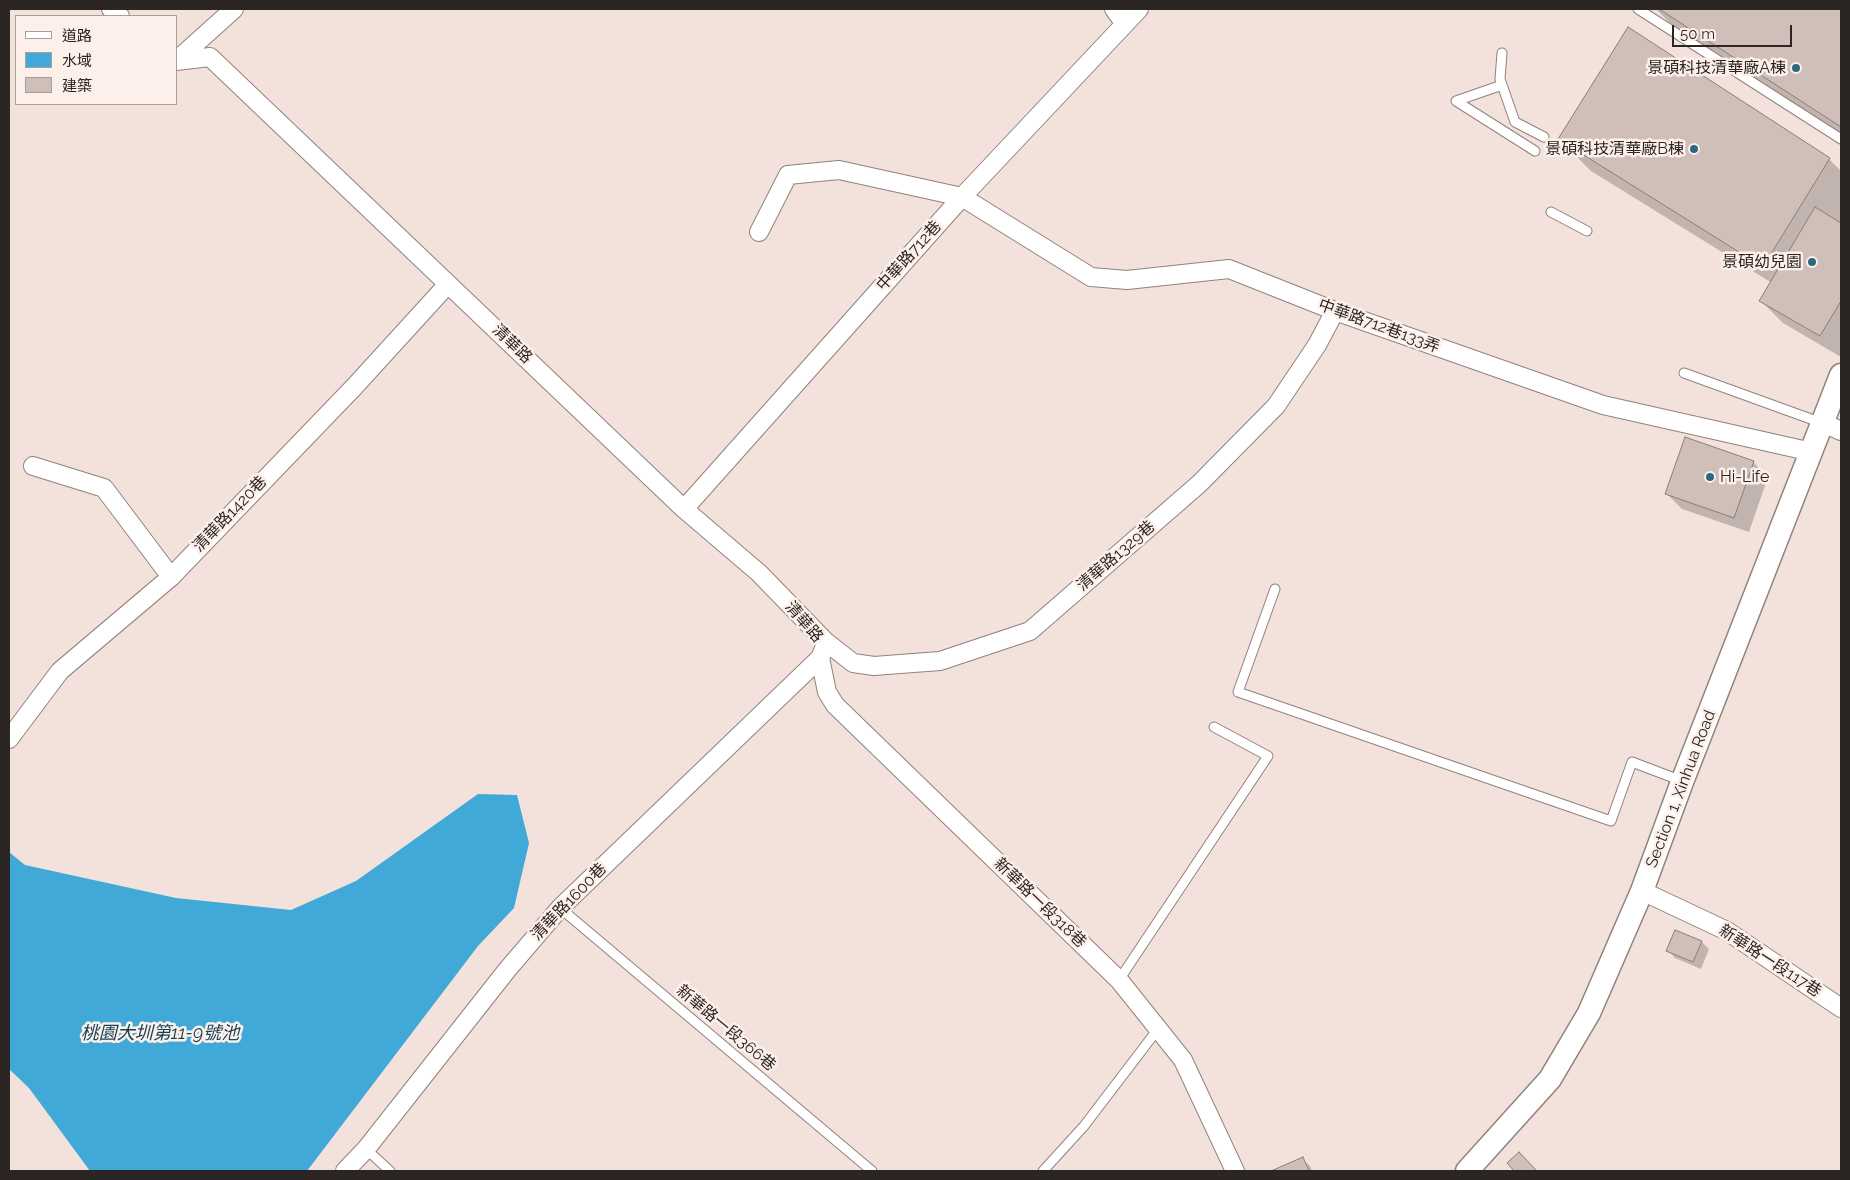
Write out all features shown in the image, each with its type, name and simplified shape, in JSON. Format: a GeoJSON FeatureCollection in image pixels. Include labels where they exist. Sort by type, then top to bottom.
{"type":"FeatureCollection","features":[{"type":"Feature","properties":{"kind":"street"},"geometry":{"type":"LineString","coordinates":[[178,59],[234,9]]}},
{"type":"Feature","properties":{"kind":"street"},"geometry":{"type":"LineString","coordinates":[[1114,9],[1125,24]]}},
{"type":"Feature","properties":{"kind":"street","name":"中華路712巷"},"geometry":{"type":"LineString","coordinates":[[684,509],[962,197],[1139,9]]}},
{"type":"Feature","properties":{"kind":"street","name":"清華路"},"geometry":{"type":"LineString","coordinates":[[178,61],[210,57],[684,509],[759,573],[826,642],[820,658]]}},
{"type":"Feature","properties":{"kind":"street","name":"中華路712巷133弄"},"geometry":{"type":"LineString","coordinates":[[759,232],[788,175],[840,170],[962,197],[1090,277],[1127,280],[1229,269],[1335,311],[1602,406],[1812,452]]}},
{"type":"Feature","properties":{"kind":"street","name":"清華路1420巷"},"geometry":{"type":"LineString","coordinates":[[9,739],[60,671],[171,577],[355,386],[448,284]]}},
{"type":"Feature","properties":{"kind":"street","name":"清華路1329巷"},"geometry":{"type":"LineString","coordinates":[[826,642],[853,663],[874,666],[940,661],[1030,631],[1199,484],[1276,406],[1317,345],[1335,311]]}},
{"type":"Feature","properties":{"kind":"street","name":"Section 1, Xinhua Road"},"geometry":{"type":"LineString","coordinates":[[1469,1170],[1550,1079],[1589,1012],[1642,891],[1682,782],[1812,452],[1832,427],[1841,375]]}},
{"type":"Feature","properties":{"kind":"street"},"geometry":{"type":"LineString","coordinates":[[33,466],[104,488],[171,577]]}},
{"type":"Feature","properties":{"kind":"street","name":"清華路1600巷"},"geometry":{"type":"LineString","coordinates":[[345,1171],[366,1149],[508,970],[560,908],[820,658]]}},
{"type":"Feature","properties":{"kind":"street","name":"新華路一段318巷"},"geometry":{"type":"LineString","coordinates":[[820,658],[827,692],[835,704],[1119,980],[1158,1028],[1183,1060],[1235,1171]]}},
{"type":"Feature","properties":{"kind":"street","name":"新華路一段117巷"},"geometry":{"type":"LineString","coordinates":[[1642,891],[1727,931],[1841,1008]]}},
{"type":"Feature","properties":{"kind":"lane"},"geometry":{"type":"LineString","coordinates":[[1638,9],[1841,139]]}},
{"type":"Feature","properties":{"kind":"lane"},"geometry":{"type":"LineString","coordinates":[[1502,53],[1500,79],[1515,122],[1544,137]]}},
{"type":"Feature","properties":{"kind":"lane"},"geometry":{"type":"LineString","coordinates":[[1502,85],[1456,101],[1535,151]]}},
{"type":"Feature","properties":{"kind":"lane"},"geometry":{"type":"LineString","coordinates":[[1551,212],[1587,231]]}},
{"type":"Feature","properties":{"kind":"lane"},"geometry":{"type":"LineString","coordinates":[[1684,373],[1832,427]]}},
{"type":"Feature","properties":{"kind":"lane"},"geometry":{"type":"LineString","coordinates":[[1274,589],[1238,692],[1611,821],[1632,762],[1682,782]]}},
{"type":"Feature","properties":{"kind":"lane"},"geometry":{"type":"LineString","coordinates":[[1119,980],[1268,756],[1214,727]]}},
{"type":"Feature","properties":{"kind":"lane","name":"新華路一段366巷"},"geometry":{"type":"LineString","coordinates":[[560,908],[872,1171]]}},
{"type":"Feature","properties":{"kind":"lane"},"geometry":{"type":"LineString","coordinates":[[1042,1171],[1084,1126],[1158,1028]]}},
{"type":"Feature","properties":{"kind":"lane"},"geometry":{"type":"LineString","coordinates":[[366,1149],[390,1171]]}},
{"type":"Feature","properties":{"kind":"water","name":"桃園大圳第11-9號池"},"geometry":{"type":"Polygon","coordinates":[[[478,794],[517,795],[529,843],[514,908],[478,946],[307,1171],[90,1171],[29,1088],[9,1069],[9,852],[25,865],[176,898],[291,910],[356,881],[478,794]]]}},
{"type":"Feature","properties":{"kind":"building","name":"景碩科技清華廠A棟"},"geometry":{"type":"Polygon","coordinates":[[[1659,9],[1841,9],[1841,127],[1659,9]]]}},
{"type":"Feature","properties":{"kind":"building","name":"景碩科技清華廠B棟"},"geometry":{"type":"Polygon","coordinates":[[[1628,27],[1830,158],[1763,267],[1558,139],[1628,27]]]}},
{"type":"Feature","properties":{"kind":"building","name":"景碩幼兒園"},"geometry":{"type":"Polygon","coordinates":[[[1815,207],[1841,223],[1841,301],[1820,336],[1759,301],[1815,207]]]}},
{"type":"Feature","properties":{"kind":"building","name":"Hi-Life"},"geometry":{"type":"Polygon","coordinates":[[[1685,437],[1754,461],[1734,518],[1665,494],[1685,437]]]}},
{"type":"Feature","properties":{"kind":"building"},"geometry":{"type":"Polygon","coordinates":[[[1675,930],[1702,941],[1693,962],[1666,951],[1675,930]]]}},
{"type":"Feature","properties":{"kind":"building"},"geometry":{"type":"Polygon","coordinates":[[[1519,1152],[1537,1171],[1514,1171],[1507,1163],[1519,1152]]]}},
{"type":"Feature","properties":{"kind":"building"},"geometry":{"type":"Polygon","coordinates":[[[1303,1157],[1309,1171],[1271,1171],[1303,1157]]]}},
{"type":"Feature","properties":{"kind":"place","name":"景碩科技清華廠A棟"},"geometry":{"type":"Point","coordinates":[1796,68]}},
{"type":"Feature","properties":{"kind":"place","name":"景碩科技清華廠B棟"},"geometry":{"type":"Point","coordinates":[1694,149]}},
{"type":"Feature","properties":{"kind":"place","name":"景碩幼兒園"},"geometry":{"type":"Point","coordinates":[1812,262]}},
{"type":"Feature","properties":{"kind":"place","name":"Hi-Life"},"geometry":{"type":"Point","coordinates":[1710,477]}}]}
